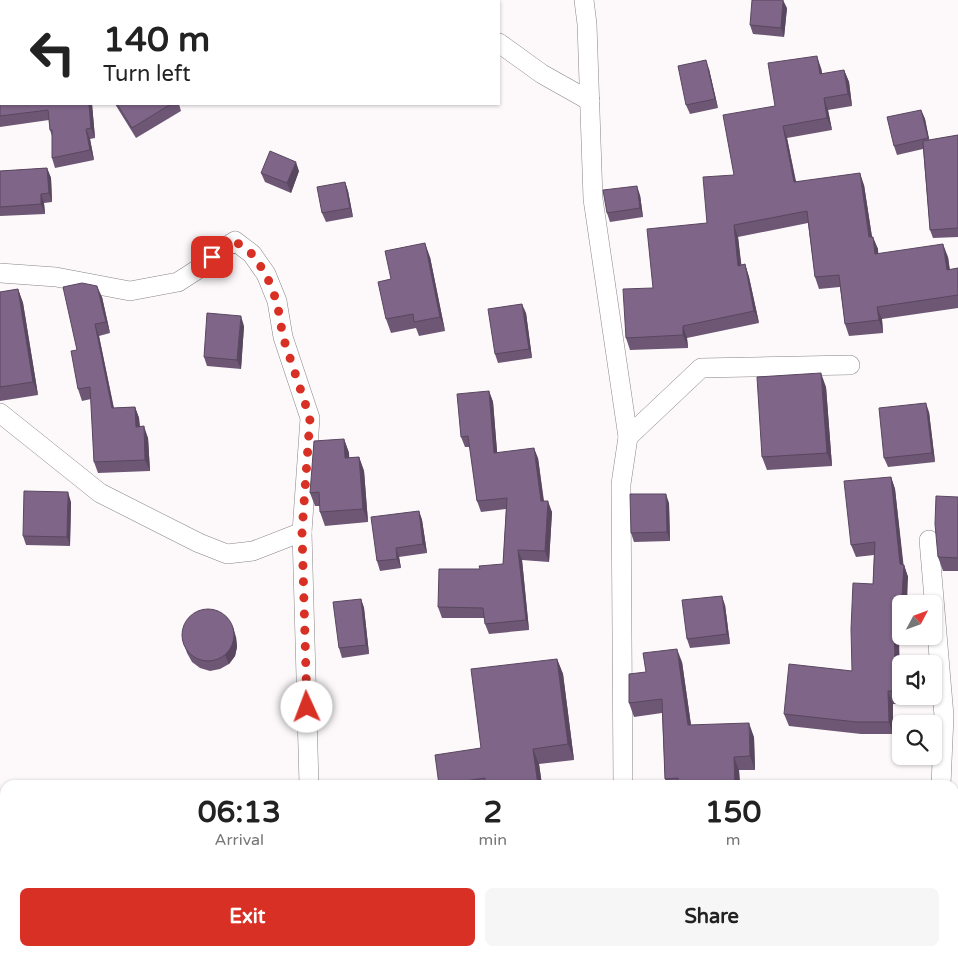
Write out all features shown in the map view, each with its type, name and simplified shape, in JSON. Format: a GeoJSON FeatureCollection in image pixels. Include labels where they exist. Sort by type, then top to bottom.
{"type":"FeatureCollection","features":[{"type":"Feature","properties":{"kind":"street"},"geometry":{"type":"LineString","coordinates":[[584,0],[587,24],[593,199],[628,438],[621,484],[623,780]]}},
{"type":"Feature","properties":{"kind":"street"},"geometry":{"type":"LineString","coordinates":[[500,44],[542,74],[590,101]]}},
{"type":"Feature","properties":{"kind":"street"},"geometry":{"type":"LineString","coordinates":[[0,273],[56,277],[130,291],[178,282],[203,266],[222,249],[235,241],[252,254],[266,274],[277,302],[283,337],[310,418],[302,532],[309,780]]}},
{"type":"Feature","properties":{"kind":"street"},"geometry":{"type":"LineString","coordinates":[[628,438],[702,368],[850,365]]}},
{"type":"Feature","properties":{"kind":"street"},"geometry":{"type":"LineString","coordinates":[[0,413],[100,493],[199,543],[227,554],[253,551],[302,532]]}},
{"type":"Feature","properties":{"kind":"street"},"geometry":{"type":"LineString","coordinates":[[929,540],[944,716],[941,780]]}},
{"type":"Feature","properties":{"kind":"building"},"geometry":{"type":"Polygon","coordinates":[[[752,0],[783,0],[781,28],[750,25],[752,0]]]}},
{"type":"Feature","properties":{"kind":"building"},"geometry":{"type":"Polygon","coordinates":[[[817,56],[820,74],[844,70],[848,94],[824,98],[827,118],[783,126],[794,182],[860,173],[869,237],[873,237],[875,254],[943,244],[947,270],[958,268],[958,295],[877,307],[879,320],[845,324],[839,275],[815,277],[807,211],[734,225],[738,266],[745,264],[754,311],[683,326],[683,335],[626,338],[623,289],[653,288],[647,229],[707,223],[703,177],[734,175],[723,115],[775,106],[768,63],[817,56]]]}},
{"type":"Feature","properties":{"kind":"building"},"geometry":{"type":"Polygon","coordinates":[[[706,60],[715,99],[686,105],[678,66],[706,60]]]}},
{"type":"Feature","properties":{"kind":"building"},"geometry":{"type":"Polygon","coordinates":[[[0,105],[89,105],[91,128],[86,129],[90,150],[52,158],[52,130],[50,130],[48,110],[0,116],[0,105]]]}},
{"type":"Feature","properties":{"kind":"building"},"geometry":{"type":"Polygon","coordinates":[[[118,105],[169,105],[132,128],[118,105]]]}},
{"type":"Feature","properties":{"kind":"building"},"geometry":{"type":"Polygon","coordinates":[[[921,110],[928,138],[894,146],[887,117],[921,110]]]}},
{"type":"Feature","properties":{"kind":"building"},"geometry":{"type":"Polygon","coordinates":[[[958,135],[958,228],[930,230],[923,141],[958,135]]]}},
{"type":"Feature","properties":{"kind":"building"},"geometry":{"type":"Polygon","coordinates":[[[270,151],[296,162],[287,183],[261,173],[270,151]]]}},
{"type":"Feature","properties":{"kind":"building"},"geometry":{"type":"Polygon","coordinates":[[[47,168],[49,193],[41,194],[41,204],[0,207],[0,171],[47,168]]]}},
{"type":"Feature","properties":{"kind":"building"},"geometry":{"type":"Polygon","coordinates":[[[345,182],[350,208],[322,213],[317,187],[345,182]]]}},
{"type":"Feature","properties":{"kind":"building"},"geometry":{"type":"Polygon","coordinates":[[[637,186],[640,208],[607,213],[603,190],[637,186]]]}},
{"type":"Feature","properties":{"kind":"building"},"geometry":{"type":"Polygon","coordinates":[[[425,243],[440,317],[414,322],[413,314],[386,319],[378,282],[391,279],[385,251],[425,243]]]}},
{"type":"Feature","properties":{"kind":"building"},"geometry":{"type":"Polygon","coordinates":[[[82,283],[97,286],[106,322],[95,324],[112,408],[135,407],[136,427],[144,426],[145,460],[94,462],[90,387],[78,389],[71,351],[77,350],[63,287],[82,283]]]}},
{"type":"Feature","properties":{"kind":"building"},"geometry":{"type":"Polygon","coordinates":[[[18,289],[33,382],[0,387],[0,292],[18,289]]]}},
{"type":"Feature","properties":{"kind":"building"},"geometry":{"type":"Polygon","coordinates":[[[522,304],[529,349],[495,354],[488,309],[522,304]]]}},
{"type":"Feature","properties":{"kind":"building"},"geometry":{"type":"Polygon","coordinates":[[[207,313],[241,316],[237,360],[204,357],[207,313]]]}},
{"type":"Feature","properties":{"kind":"building"},"geometry":{"type":"Polygon","coordinates":[[[821,373],[827,453],[762,457],[757,377],[821,373]]]}},
{"type":"Feature","properties":{"kind":"building"},"geometry":{"type":"Polygon","coordinates":[[[489,391],[494,453],[534,448],[541,501],[548,501],[545,551],[518,550],[526,620],[485,624],[483,608],[438,607],[439,569],[480,569],[479,566],[503,564],[507,498],[477,501],[468,436],[461,437],[457,394],[489,391]]]}},
{"type":"Feature","properties":{"kind":"building"},"geometry":{"type":"Polygon","coordinates":[[[926,403],[932,453],[884,458],[879,408],[926,403]]]}},
{"type":"Feature","properties":{"kind":"building"},"geometry":{"type":"Polygon","coordinates":[[[344,439],[345,458],[359,457],[363,509],[320,512],[319,492],[310,493],[314,441],[344,439]]]}},
{"type":"Feature","properties":{"kind":"building"},"geometry":{"type":"Polygon","coordinates":[[[891,477],[900,564],[904,565],[902,595],[892,595],[892,645],[895,645],[895,655],[892,655],[892,691],[888,691],[889,722],[857,722],[784,714],[789,664],[852,671],[853,583],[873,584],[875,542],[851,545],[844,481],[891,477]]]}},
{"type":"Feature","properties":{"kind":"building"},"geometry":{"type":"Polygon","coordinates":[[[24,491],[68,492],[67,537],[23,536],[24,491]]]}},
{"type":"Feature","properties":{"kind":"building"},"geometry":{"type":"Polygon","coordinates":[[[630,494],[666,494],[667,532],[631,533],[630,494]]]}},
{"type":"Feature","properties":{"kind":"building"},"geometry":{"type":"Polygon","coordinates":[[[936,496],[958,497],[958,558],[938,557],[935,524],[936,496]]]}},
{"type":"Feature","properties":{"kind":"building"},"geometry":{"type":"Polygon","coordinates":[[[419,511],[423,544],[396,548],[397,559],[377,561],[371,517],[419,511]]]}},
{"type":"Feature","properties":{"kind":"building"},"geometry":{"type":"Polygon","coordinates":[[[722,596],[727,634],[687,639],[682,600],[722,596]]]}},
{"type":"Feature","properties":{"kind":"building"},"geometry":{"type":"Polygon","coordinates":[[[361,599],[366,645],[339,648],[333,602],[361,599]]]}},
{"type":"Feature","properties":{"kind":"building"},"geometry":{"type":"Polygon","coordinates":[[[208,609],[218,611],[226,617],[232,625],[234,635],[232,645],[226,653],[218,659],[208,661],[198,659],[190,653],[184,645],[182,635],[184,625],[190,617],[198,611],[208,609]]]}},
{"type":"Feature","properties":{"kind":"building"},"geometry":{"type":"Polygon","coordinates":[[[677,649],[688,725],[749,723],[750,756],[734,757],[735,780],[665,779],[662,699],[629,703],[629,674],[646,672],[643,653],[677,649]]]}},
{"type":"Feature","properties":{"kind":"building"},"geometry":{"type":"Polygon","coordinates":[[[557,659],[568,744],[533,749],[537,780],[485,780],[485,778],[438,780],[435,755],[481,748],[471,669],[557,659]]]}},
{"type":"Feature","properties":{"kind":"route"},"geometry":{"type":"LineString","coordinates":[[212,257],[235,241],[252,254],[266,274],[277,302],[283,337],[310,418],[302,532],[307,707]]}}]}
